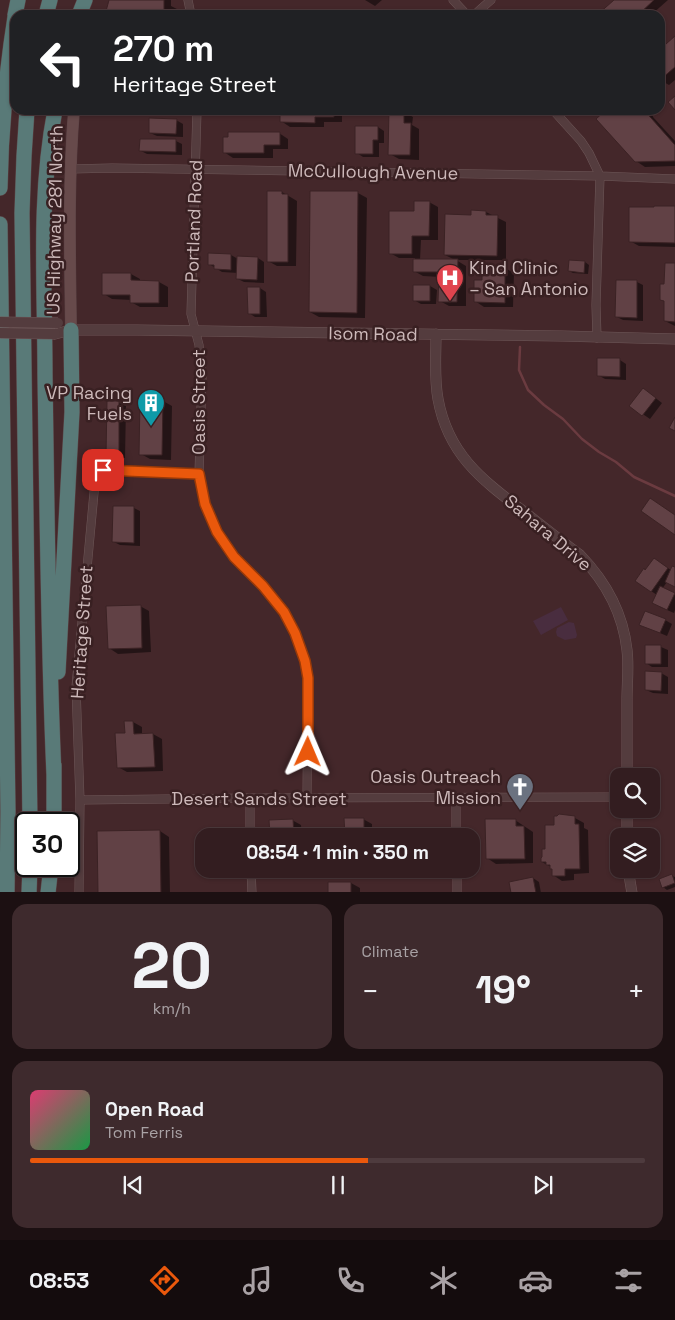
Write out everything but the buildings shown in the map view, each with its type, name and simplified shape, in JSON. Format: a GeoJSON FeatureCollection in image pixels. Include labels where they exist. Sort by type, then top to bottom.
{"type":"FeatureCollection","features":[{"type":"Feature","properties":{"kind":"highway"},"geometry":{"type":"LineString","coordinates":[[0,188],[5,96],[10,56]]}},
{"type":"Feature","properties":{"kind":"highway"},"geometry":{"type":"LineString","coordinates":[[27,115],[22,220],[30,812]]}},
{"type":"Feature","properties":{"kind":"highway"},"geometry":{"type":"LineString","coordinates":[[54,115],[45,180],[43,235],[48,591],[54,812]]}},
{"type":"Feature","properties":{"kind":"highway"},"geometry":{"type":"LineString","coordinates":[[0,224],[3,697],[8,827],[7,892]]}},
{"type":"Feature","properties":{"kind":"highway"},"geometry":{"type":"LineString","coordinates":[[54,775],[72,419],[65,327]]}},
{"type":"Feature","properties":{"kind":"highway"},"geometry":{"type":"LineString","coordinates":[[29,892],[30,877]]}},
{"type":"Feature","properties":{"kind":"highway"},"geometry":{"type":"LineString","coordinates":[[48,892],[50,877]]}},
{"type":"Feature","properties":{"kind":"main road","name":"US Highway 281 North"},"geometry":{"type":"LineString","coordinates":[[65,327],[74,115]]}},
{"type":"Feature","properties":{"kind":"street"},"geometry":{"type":"LineString","coordinates":[[453,0],[462,10]]}},
{"type":"Feature","properties":{"kind":"street"},"geometry":{"type":"LineString","coordinates":[[480,10],[491,0]]}},
{"type":"Feature","properties":{"kind":"street","name":"Portland Road"},"geometry":{"type":"LineString","coordinates":[[196,331],[191,314],[197,115]]}},
{"type":"Feature","properties":{"kind":"street"},"geometry":{"type":"LineString","coordinates":[[558,115],[581,141],[600,176],[596,305],[597,338]]}},
{"type":"Feature","properties":{"kind":"street","name":"McCullough Avenue"},"geometry":{"type":"LineString","coordinates":[[71,169],[195,169],[675,179]]}},
{"type":"Feature","properties":{"kind":"street","name":"Isom Road"},"geometry":{"type":"LineString","coordinates":[[0,322],[65,327],[196,331],[675,339]]}},
{"type":"Feature","properties":{"kind":"street","name":"Isom Road"},"geometry":{"type":"LineString","coordinates":[[0,333],[55,334],[65,327]]}},
{"type":"Feature","properties":{"kind":"street","name":"Oasis Street"},"geometry":{"type":"LineString","coordinates":[[196,331],[200,345],[202,375],[199,474],[205,504],[217,532],[234,557],[263,586],[284,612],[295,633],[305,661],[308,678],[307,798]]}},
{"type":"Feature","properties":{"kind":"street","name":"Sahara Drive"},"geometry":{"type":"LineString","coordinates":[[436,334],[436,384],[438,399],[446,428],[461,454],[470,467],[487,483],[591,566],[616,606],[627,650],[627,768]]}},
{"type":"Feature","properties":{"kind":"street","name":"Heritage Street"},"geometry":{"type":"LineString","coordinates":[[79,892],[80,800],[76,688],[95,482],[103,470],[199,474]]}},
{"type":"Feature","properties":{"kind":"street","name":"Desert Sands Street"},"geometry":{"type":"LineString","coordinates":[[80,800],[610,797]]}},
{"type":"Feature","properties":{"kind":"street"},"geometry":{"type":"LineString","coordinates":[[250,798],[250,828]]}},
{"type":"Feature","properties":{"kind":"street"},"geometry":{"type":"LineString","coordinates":[[456,798],[456,828]]}},
{"type":"Feature","properties":{"kind":"street"},"geometry":{"type":"LineString","coordinates":[[251,878],[252,892]]}},
{"type":"Feature","properties":{"kind":"street"},"geometry":{"type":"LineString","coordinates":[[456,878],[457,892]]}},
{"type":"Feature","properties":{"kind":"street"},"geometry":{"type":"LineString","coordinates":[[630,878],[632,892]]}},
{"type":"Feature","properties":{"kind":"shaded area"},"geometry":{"type":"Polygon","coordinates":[[[561,607],[568,620],[541,635],[533,621],[561,607]]]}},
{"type":"Feature","properties":{"kind":"shaded area"},"geometry":{"type":"Polygon","coordinates":[[[569,622],[574,623],[576,638],[565,640],[557,636],[557,628],[569,622]]]}},
{"type":"Feature","properties":{"kind":"waterway"},"geometry":{"type":"LineString","coordinates":[[520,347],[519,370],[528,390],[599,452],[616,462],[634,477],[675,496]]}},
{"type":"Feature","properties":{"kind":"place","name":"Kind Clinic – San Antonio"},"geometry":{"type":"Point","coordinates":[450,302]}},
{"type":"Feature","properties":{"kind":"place","name":"VP Racing Fuels"},"geometry":{"type":"Point","coordinates":[151,427]}},
{"type":"Feature","properties":{"kind":"place","name":"Oasis Outreach Mission"},"geometry":{"type":"Point","coordinates":[520,811]}},
{"type":"Feature","properties":{"kind":"route"},"geometry":{"type":"LineString","coordinates":[[103,470],[199,474],[205,504],[217,532],[234,557],[263,586],[284,612],[295,633],[305,661],[308,678],[308,752]]}}]}
